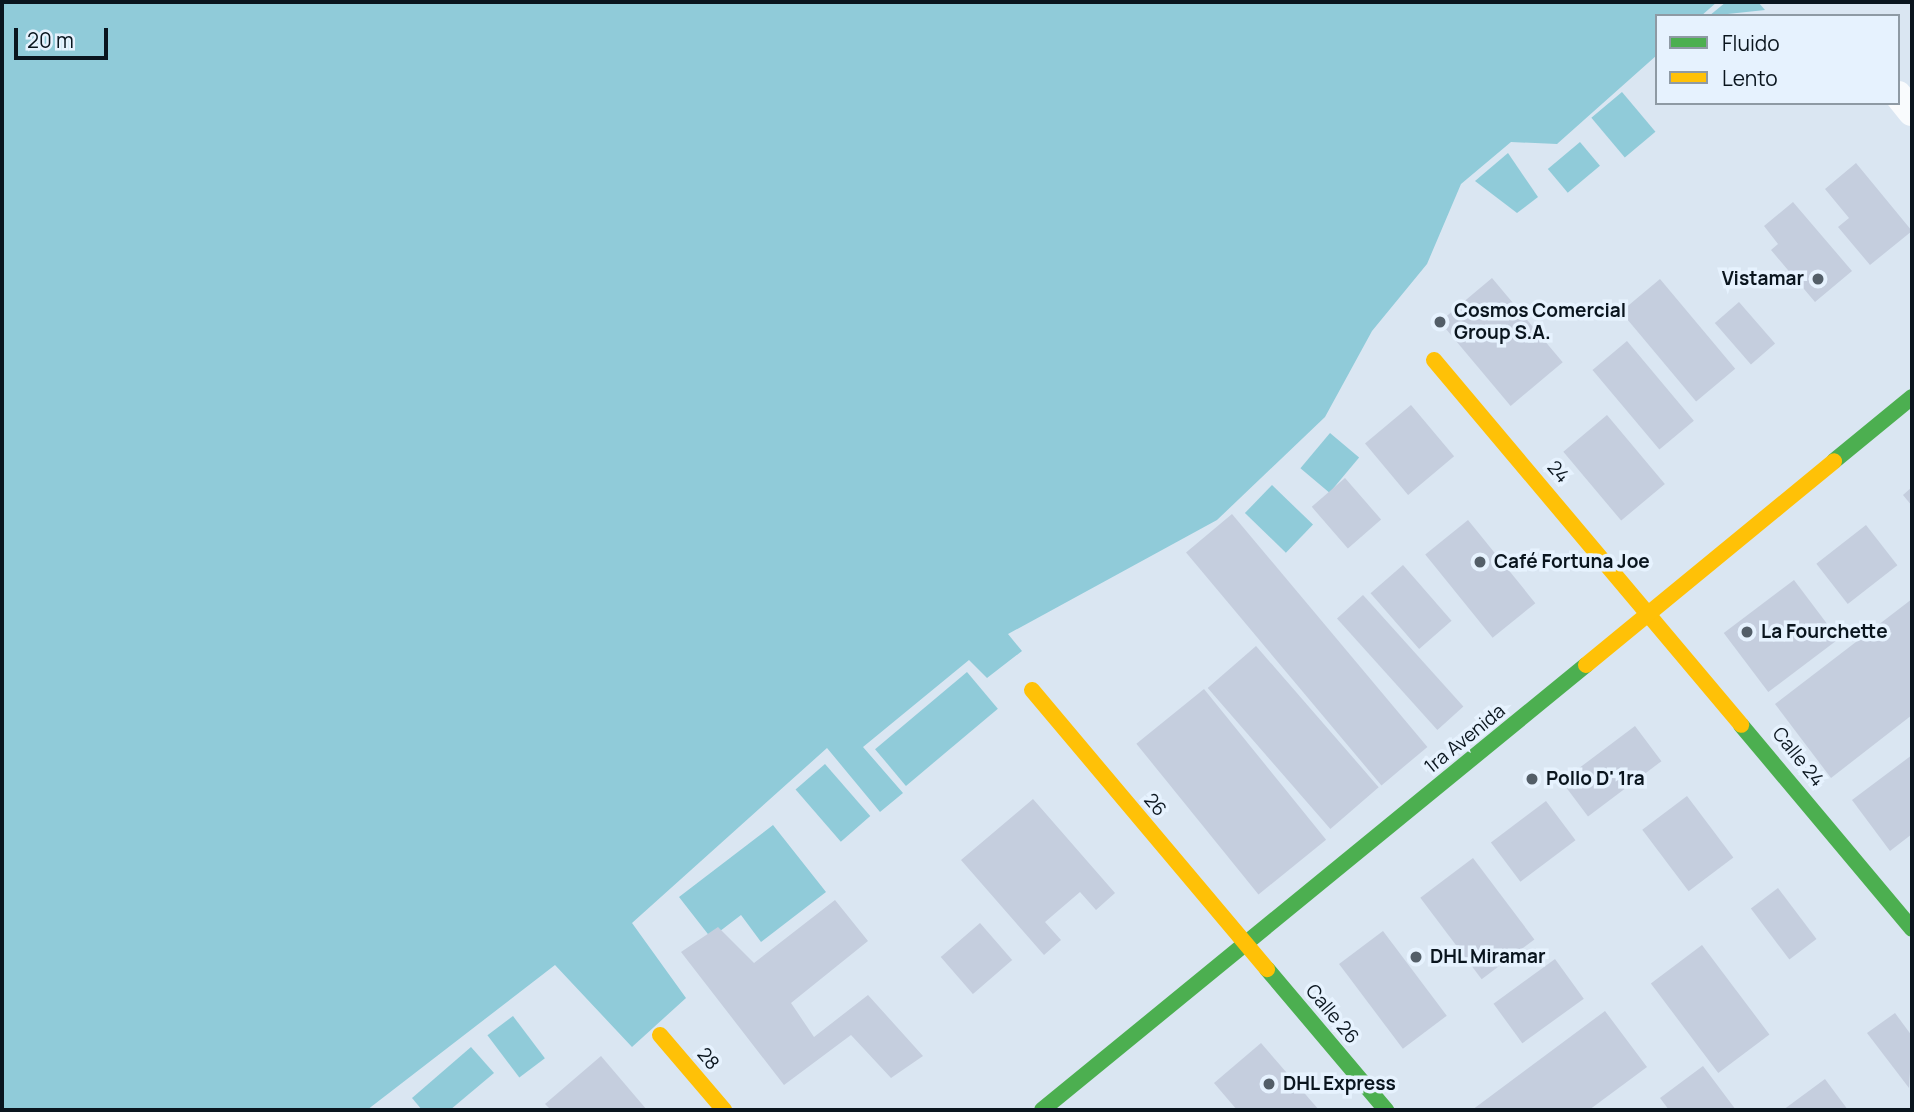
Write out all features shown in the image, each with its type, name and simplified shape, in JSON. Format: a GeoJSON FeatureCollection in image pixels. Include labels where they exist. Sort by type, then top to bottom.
{"type":"FeatureCollection","features":[{"type":"Feature","properties":{"kind":"street"},"geometry":{"type":"LineString","coordinates":[[1900,98],[1912,113]]}},
{"type":"Feature","properties":{"kind":"street","name":"24"},"geometry":{"type":"LineString","coordinates":[[1434,360],[1651,612]]}},
{"type":"Feature","properties":{"kind":"street","name":"1ra Avenida"},"geometry":{"type":"LineString","coordinates":[[1042,1110],[1246,946],[1912,397]]}},
{"type":"Feature","properties":{"kind":"street","name":"Calle 24"},"geometry":{"type":"LineString","coordinates":[[1651,612],[1912,929]]}},
{"type":"Feature","properties":{"kind":"street","name":"26"},"geometry":{"type":"LineString","coordinates":[[1032,690],[1246,946]]}},
{"type":"Feature","properties":{"kind":"street","name":"Calle 26"},"geometry":{"type":"LineString","coordinates":[[1246,946],[1386,1110]]}},
{"type":"Feature","properties":{"kind":"street","name":"28"},"geometry":{"type":"LineString","coordinates":[[660,1035],[724,1110]]}},
{"type":"Feature","properties":{"kind":"water"},"geometry":{"type":"Polygon","coordinates":[[[2,2],[1717,2],[1703,14],[1655,14],[1655,57],[1557,144],[1511,142],[1461,184],[1427,264],[1372,331],[1325,417],[1217,520],[1008,634],[1022,651],[987,678],[969,660],[863,747],[903,793],[880,812],[827,748],[632,923],[686,998],[632,1047],[555,965],[367,1110],[2,1110],[2,2]]]}},
{"type":"Feature","properties":{"kind":"water"},"geometry":{"type":"Polygon","coordinates":[[[1726,2],[1758,2],[1765,10],[1728,14],[1711,14],[1726,2]]]}},
{"type":"Feature","properties":{"kind":"water"},"geometry":{"type":"Polygon","coordinates":[[[1622,92],[1655,132],[1625,158],[1591,118],[1622,92]]]}},
{"type":"Feature","properties":{"kind":"water"},"geometry":{"type":"Polygon","coordinates":[[[1580,142],[1600,166],[1568,193],[1548,169],[1580,142]]]}},
{"type":"Feature","properties":{"kind":"water"},"geometry":{"type":"Polygon","coordinates":[[[1508,153],[1538,197],[1517,213],[1475,181],[1508,153]]]}},
{"type":"Feature","properties":{"kind":"water"},"geometry":{"type":"Polygon","coordinates":[[[1330,433],[1359,457],[1330,493],[1300,468],[1330,433]]]}},
{"type":"Feature","properties":{"kind":"water"},"geometry":{"type":"Polygon","coordinates":[[[1272,485],[1313,525],[1286,553],[1245,513],[1272,485]]]}},
{"type":"Feature","properties":{"kind":"water"},"geometry":{"type":"Polygon","coordinates":[[[967,672],[998,709],[906,786],[875,749],[967,672]]]}},
{"type":"Feature","properties":{"kind":"water"},"geometry":{"type":"Polygon","coordinates":[[[825,764],[870,816],[841,842],[796,790],[825,764]]]}},
{"type":"Feature","properties":{"kind":"water"},"geometry":{"type":"Polygon","coordinates":[[[773,825],[826,892],[761,942],[741,915],[711,938],[679,897],[773,825]]]}},
{"type":"Feature","properties":{"kind":"water"},"geometry":{"type":"Polygon","coordinates":[[[513,1016],[545,1058],[519,1078],[487,1035],[513,1016]]]}},
{"type":"Feature","properties":{"kind":"water"},"geometry":{"type":"Polygon","coordinates":[[[471,1047],[494,1073],[450,1110],[422,1110],[412,1098],[471,1047]]]}},
{"type":"Feature","properties":{"kind":"building"},"geometry":{"type":"Polygon","coordinates":[[[1856,163],[1912,231],[1870,265],[1838,227],[1849,218],[1825,189],[1856,163]]]}},
{"type":"Feature","properties":{"kind":"building"},"geometry":{"type":"Polygon","coordinates":[[[1793,202],[1852,271],[1815,302],[1771,250],[1778,244],[1764,226],[1793,202]]]}},
{"type":"Feature","properties":{"kind":"building"},"geometry":{"type":"Polygon","coordinates":[[[1492,278],[1563,362],[1511,406],[1440,322],[1492,278]]]}},
{"type":"Feature","properties":{"kind":"building"},"geometry":{"type":"Polygon","coordinates":[[[1660,279],[1735,369],[1696,401],[1621,312],[1660,279]]]}},
{"type":"Feature","properties":{"kind":"building"},"geometry":{"type":"Polygon","coordinates":[[[1739,302],[1775,344],[1751,365],[1715,323],[1739,302]]]}},
{"type":"Feature","properties":{"kind":"building"},"geometry":{"type":"Polygon","coordinates":[[[1627,341],[1694,421],[1659,450],[1593,370],[1627,341]]]}},
{"type":"Feature","properties":{"kind":"building"},"geometry":{"type":"Polygon","coordinates":[[[1411,405],[1454,456],[1408,495],[1365,444],[1411,405]]]}},
{"type":"Feature","properties":{"kind":"building"},"geometry":{"type":"Polygon","coordinates":[[[1607,415],[1665,484],[1621,521],[1563,452],[1607,415]]]}},
{"type":"Feature","properties":{"kind":"building"},"geometry":{"type":"Polygon","coordinates":[[[1345,478],[1381,520],[1348,548],[1312,507],[1345,478]]]}},
{"type":"Feature","properties":{"kind":"building"},"geometry":{"type":"Polygon","coordinates":[[[1912,487],[1912,506],[1903,495],[1912,487]]]}},
{"type":"Feature","properties":{"kind":"building"},"geometry":{"type":"Polygon","coordinates":[[[1232,514],[1427,747],[1381,785],[1186,553],[1232,514]]]}},
{"type":"Feature","properties":{"kind":"building"},"geometry":{"type":"Polygon","coordinates":[[[1468,520],[1535,603],[1493,638],[1425,555],[1468,520]]]}},
{"type":"Feature","properties":{"kind":"building"},"geometry":{"type":"Polygon","coordinates":[[[1866,525],[1897,565],[1848,604],[1816,564],[1866,525]]]}},
{"type":"Feature","properties":{"kind":"building"},"geometry":{"type":"Polygon","coordinates":[[[1403,565],[1452,621],[1419,649],[1371,593],[1403,565]]]}},
{"type":"Feature","properties":{"kind":"building"},"geometry":{"type":"Polygon","coordinates":[[[1794,580],[1839,639],[1768,692],[1724,633],[1794,580]]]}},
{"type":"Feature","properties":{"kind":"building"},"geometry":{"type":"Polygon","coordinates":[[[1363,595],[1463,706],[1437,730],[1337,618],[1363,595]]]}},
{"type":"Feature","properties":{"kind":"building"},"geometry":{"type":"Polygon","coordinates":[[[1912,599],[1912,715],[1831,778],[1775,704],[1912,599]]]}},
{"type":"Feature","properties":{"kind":"building"},"geometry":{"type":"Polygon","coordinates":[[[1256,646],[1379,787],[1330,829],[1208,688],[1256,646]]]}},
{"type":"Feature","properties":{"kind":"building"},"geometry":{"type":"Polygon","coordinates":[[[1204,689],[1326,840],[1258,895],[1136,744],[1204,689]]]}},
{"type":"Feature","properties":{"kind":"building"},"geometry":{"type":"Polygon","coordinates":[[[1635,726],[1661,761],[1588,817],[1562,781],[1635,726]]]}},
{"type":"Feature","properties":{"kind":"building"},"geometry":{"type":"Polygon","coordinates":[[[1912,755],[1912,834],[1890,851],[1852,800],[1912,755]]]}},
{"type":"Feature","properties":{"kind":"building"},"geometry":{"type":"Polygon","coordinates":[[[1687,796],[1733,857],[1689,891],[1642,830],[1687,796]]]}},
{"type":"Feature","properties":{"kind":"building"},"geometry":{"type":"Polygon","coordinates":[[[1033,799],[1115,893],[1096,910],[1080,892],[1045,922],[1061,940],[1044,955],[961,860],[1033,799]]]}},
{"type":"Feature","properties":{"kind":"building"},"geometry":{"type":"Polygon","coordinates":[[[1546,801],[1575,840],[1520,882],[1491,843],[1546,801]]]}},
{"type":"Feature","properties":{"kind":"building"},"geometry":{"type":"Polygon","coordinates":[[[1473,858],[1534,939],[1482,979],[1420,898],[1473,858]]]}},
{"type":"Feature","properties":{"kind":"building"},"geometry":{"type":"Polygon","coordinates":[[[1778,888],[1817,939],[1789,960],[1751,908],[1778,888]]]}},
{"type":"Feature","properties":{"kind":"building"},"geometry":{"type":"Polygon","coordinates":[[[835,900],[868,941],[791,1003],[814,1037],[868,995],[923,1056],[891,1078],[851,1035],[784,1085],[681,952],[718,927],[754,963],[835,900]]]}},
{"type":"Feature","properties":{"kind":"building"},"geometry":{"type":"Polygon","coordinates":[[[980,923],[1012,960],[973,994],[941,957],[980,923]]]}},
{"type":"Feature","properties":{"kind":"building"},"geometry":{"type":"Polygon","coordinates":[[[1383,931],[1447,1016],[1403,1049],[1339,964],[1383,931]]]}},
{"type":"Feature","properties":{"kind":"building"},"geometry":{"type":"Polygon","coordinates":[[[1702,945],[1769,1034],[1718,1073],[1651,984],[1702,945]]]}},
{"type":"Feature","properties":{"kind":"building"},"geometry":{"type":"Polygon","coordinates":[[[1555,959],[1584,999],[1522,1043],[1494,1004],[1555,959]]]}},
{"type":"Feature","properties":{"kind":"building"},"geometry":{"type":"Polygon","coordinates":[[[1605,1011],[1647,1067],[1589,1110],[1472,1110],[1605,1011]]]}},
{"type":"Feature","properties":{"kind":"building"},"geometry":{"type":"Polygon","coordinates":[[[1895,1013],[1912,1036],[1909,1088],[1867,1033],[1895,1013]]]}},
{"type":"Feature","properties":{"kind":"building"},"geometry":{"type":"Polygon","coordinates":[[[1261,1043],[1319,1110],[1237,1110],[1214,1083],[1261,1043]]]}},
{"type":"Feature","properties":{"kind":"building"},"geometry":{"type":"Polygon","coordinates":[[[601,1056],[647,1110],[551,1110],[545,1104],[601,1056]]]}},
{"type":"Feature","properties":{"kind":"building"},"geometry":{"type":"Polygon","coordinates":[[[1703,1066],[1736,1110],[1669,1110],[1660,1098],[1703,1066]]]}},
{"type":"Feature","properties":{"kind":"building"},"geometry":{"type":"Polygon","coordinates":[[[1825,1079],[1848,1110],[1783,1110],[1825,1079]]]}},
{"type":"Feature","properties":{"kind":"traffic: fast"},"geometry":{"type":"LineString","coordinates":[[1834,461],[1912,397]]}},
{"type":"Feature","properties":{"kind":"traffic: fast"},"geometry":{"type":"LineString","coordinates":[[1042,1110],[1586,665]]}},
{"type":"Feature","properties":{"kind":"traffic: fast"},"geometry":{"type":"LineString","coordinates":[[1741,725],[1912,929]]}},
{"type":"Feature","properties":{"kind":"traffic: fast"},"geometry":{"type":"LineString","coordinates":[[1267,969],[1386,1110]]}},
{"type":"Feature","properties":{"kind":"traffic: slow"},"geometry":{"type":"LineString","coordinates":[[1434,360],[1741,725]]}},
{"type":"Feature","properties":{"kind":"traffic: slow"},"geometry":{"type":"LineString","coordinates":[[1586,665],[1834,461]]}},
{"type":"Feature","properties":{"kind":"traffic: slow"},"geometry":{"type":"LineString","coordinates":[[1032,690],[1267,969]]}},
{"type":"Feature","properties":{"kind":"traffic: slow"},"geometry":{"type":"LineString","coordinates":[[660,1035],[724,1110]]}},
{"type":"Feature","properties":{"kind":"place","name":"Vistamar"},"geometry":{"type":"Point","coordinates":[1818,279]}},
{"type":"Feature","properties":{"kind":"place","name":"Cosmos Comercial Group S.A."},"geometry":{"type":"Point","coordinates":[1440,322]}},
{"type":"Feature","properties":{"kind":"place","name":"Café Fortuna Joe"},"geometry":{"type":"Point","coordinates":[1480,562]}},
{"type":"Feature","properties":{"kind":"place","name":"La Fourchette"},"geometry":{"type":"Point","coordinates":[1747,632]}},
{"type":"Feature","properties":{"kind":"place","name":"Pollo D' 1ra"},"geometry":{"type":"Point","coordinates":[1532,779]}},
{"type":"Feature","properties":{"kind":"place","name":"DHL Miramar"},"geometry":{"type":"Point","coordinates":[1416,957]}},
{"type":"Feature","properties":{"kind":"place","name":"DHL Express"},"geometry":{"type":"Point","coordinates":[1269,1084]}}]}
